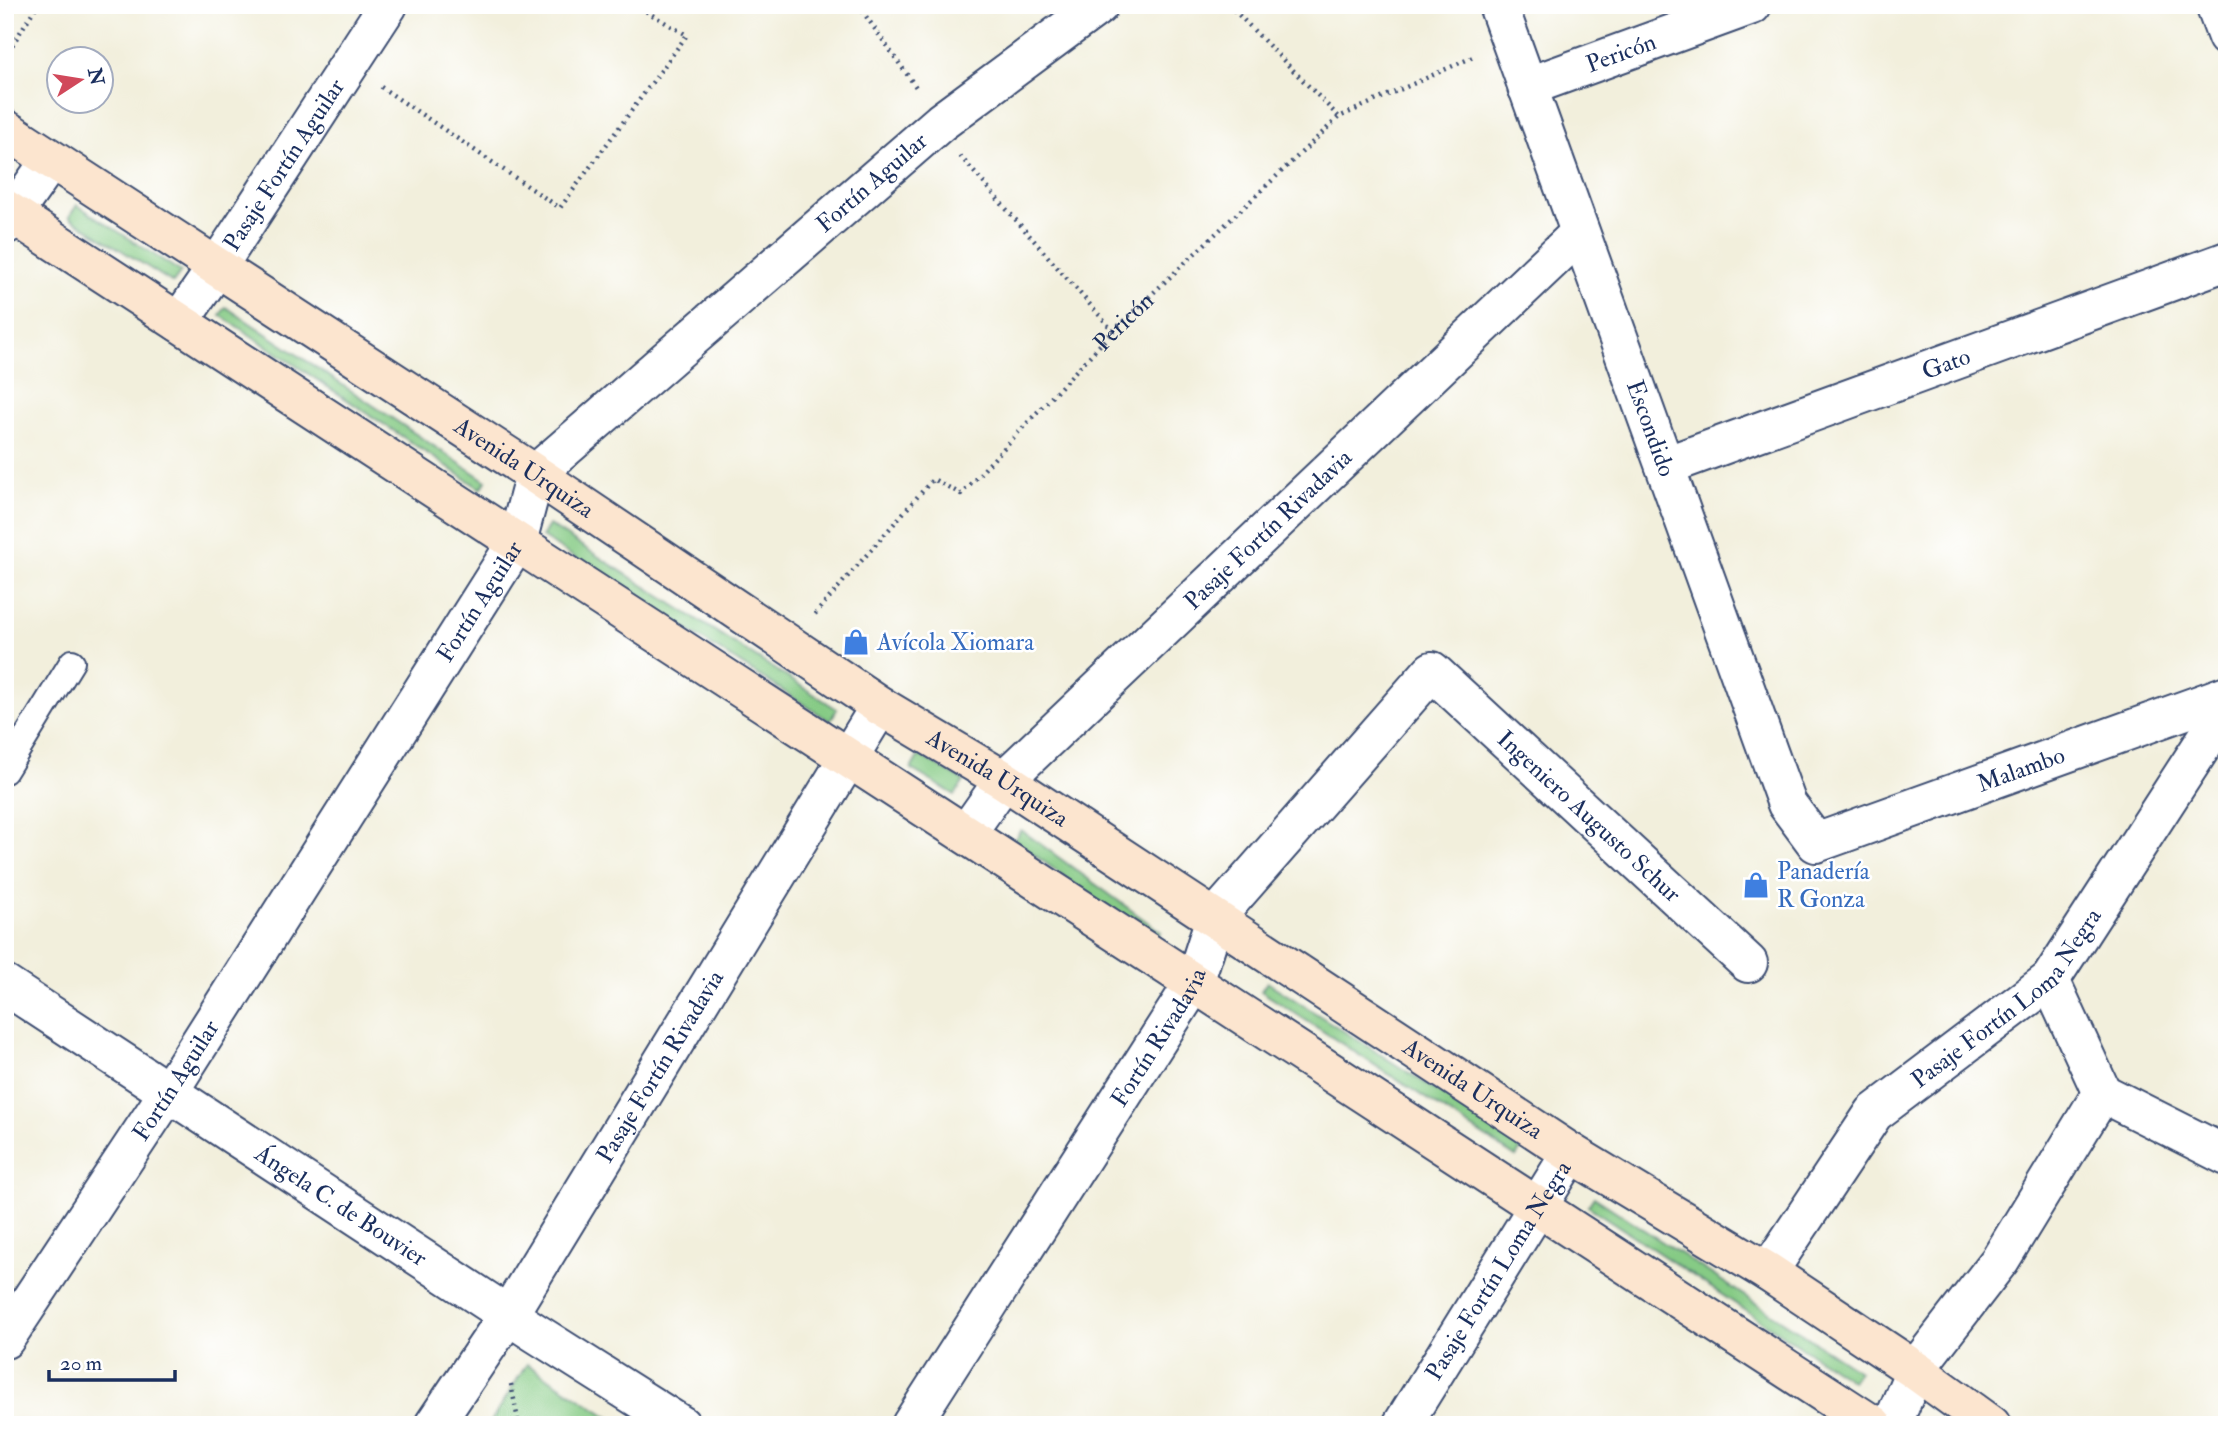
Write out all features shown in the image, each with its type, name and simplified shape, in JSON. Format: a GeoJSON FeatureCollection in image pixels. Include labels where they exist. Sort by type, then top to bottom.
{"type":"FeatureCollection","features":[{"type":"Feature","properties":{"kind":"main road","name":"Avenida Urquiza"},"geometry":{"type":"LineString","coordinates":[[5,129],[535,474],[880,706],[1004,780],[1571,1153],[1768,1272],[1915,1370],[1991,1425]]}},
{"type":"Feature","properties":{"kind":"main road"},"geometry":{"type":"LineString","coordinates":[[8,216],[178,322],[1873,1425]]}},
{"type":"Feature","properties":{"kind":"street","name":"Pasaje Fortín Aguilar"},"geometry":{"type":"LineString","coordinates":[[178,322],[217,267],[388,5]]}},
{"type":"Feature","properties":{"kind":"street","name":"Fortín Aguilar"},"geometry":{"type":"LineString","coordinates":[[5,1339],[168,1093],[517,542],[535,474],[941,122],[1099,5]]}},
{"type":"Feature","properties":{"kind":"street","name":"Escondido"},"geometry":{"type":"LineString","coordinates":[[1498,5],[1787,804],[1816,843]]}},
{"type":"Feature","properties":{"kind":"street","name":"Pericón"},"geometry":{"type":"LineString","coordinates":[[1528,87],[1752,5]]}},
{"type":"Feature","properties":{"kind":"street"},"geometry":{"type":"LineString","coordinates":[[2215,5],[2227,37]]}},
{"type":"Feature","properties":{"kind":"street"},"geometry":{"type":"LineString","coordinates":[[8,216],[51,160]]}},
{"type":"Feature","properties":{"kind":"street","name":"Pasaje Fortín Rivadavia"},"geometry":{"type":"LineString","coordinates":[[966,834],[1004,780],[1580,233]]}},
{"type":"Feature","properties":{"kind":"street","name":"Gato"},"geometry":{"type":"LineString","coordinates":[[1665,466],[2227,261]]}},
{"type":"Feature","properties":{"kind":"street","name":"Fortín Rivadavia"},"geometry":{"type":"LineString","coordinates":[[911,1425],[1194,983],[1215,918],[1432,671]]}},
{"type":"Feature","properties":{"kind":"street","name":"Ingeniero Augusto Schur"},"geometry":{"type":"LineString","coordinates":[[1432,671],[1748,963]]}},
{"type":"Feature","properties":{"kind":"street","name":"Malambo"},"geometry":{"type":"LineString","coordinates":[[1816,843],[2227,695]]}},
{"type":"Feature","properties":{"kind":"street","name":"Pasaje Fortín Rivadavia"},"geometry":{"type":"LineString","coordinates":[[434,1425],[508,1315],[880,706]]}},
{"type":"Feature","properties":{"kind":"street","name":"Pasaje Fortín Loma Negra"},"geometry":{"type":"LineString","coordinates":[[1768,1272],[1874,1113],[2050,980],[2227,707]]}},
{"type":"Feature","properties":{"kind":"street"},"geometry":{"type":"LineString","coordinates":[[2050,980],[2102,1093],[2227,1156]]}},
{"type":"Feature","properties":{"kind":"street","name":"Ángela C. de Bouvier"},"geometry":{"type":"LineString","coordinates":[[5,985],[508,1315],[681,1425]]}},
{"type":"Feature","properties":{"kind":"street"},"geometry":{"type":"LineString","coordinates":[[1892,1425],[1915,1370],[2000,1260],[2102,1093]]}},
{"type":"Feature","properties":{"kind":"street","name":"Pasaje Fortín Loma Negra"},"geometry":{"type":"LineString","coordinates":[[1402,1425],[1571,1153]]}},
{"type":"Feature","properties":{"kind":"lane"},"geometry":{"type":"LineString","coordinates":[[5,771],[72,662]]}},
{"type":"Feature","properties":{"kind":"path"},"geometry":{"type":"LineString","coordinates":[[5,57],[37,5]]}},
{"type":"Feature","properties":{"kind":"path"},"geometry":{"type":"LineString","coordinates":[[349,65],[560,208],[687,35],[635,5]]}},
{"type":"Feature","properties":{"kind":"path"},"geometry":{"type":"LineString","coordinates":[[858,5],[941,122],[953,149],[1113,331]]}},
{"type":"Feature","properties":{"kind":"path"},"geometry":{"type":"LineString","coordinates":[[1229,5],[1339,117]]}},
{"type":"Feature","properties":{"kind":"path","name":"Pericón"},"geometry":{"type":"LineString","coordinates":[[789,644],[933,479],[961,494],[1113,331],[1339,117],[1510,40]]}},
{"type":"Feature","properties":{"kind":"path"},"geometry":{"type":"LineString","coordinates":[[510,1380],[519,1425]]}},
{"type":"Feature","properties":{"kind":"green space"},"geometry":{"type":"Polygon","coordinates":[[[77,205],[181,272],[173,283],[69,217],[77,205]]]}},
{"type":"Feature","properties":{"kind":"green space"},"geometry":{"type":"Polygon","coordinates":[[[226,307],[486,481],[481,489],[220,315],[226,307]]]}},
{"type":"Feature","properties":{"kind":"green space"},"geometry":{"type":"Polygon","coordinates":[[[549,525],[837,709],[830,721],[542,537],[549,525]]]}},
{"type":"Feature","properties":{"kind":"green space"},"geometry":{"type":"Polygon","coordinates":[[[919,755],[964,781],[955,795],[911,769],[919,755]]]}},
{"type":"Feature","properties":{"kind":"green space"},"geometry":{"type":"Polygon","coordinates":[[[1021,830],[1161,932],[1154,942],[1014,840],[1021,830]]]}},
{"type":"Feature","properties":{"kind":"green space"},"geometry":{"type":"Polygon","coordinates":[[[1267,982],[1523,1146],[1516,1157],[1261,991],[1267,982]]]}},
{"type":"Feature","properties":{"kind":"green space"},"geometry":{"type":"Polygon","coordinates":[[[1594,1197],[1859,1371],[1852,1381],[1588,1206],[1594,1197]]]}},
{"type":"Feature","properties":{"kind":"green space"},"geometry":{"type":"Polygon","coordinates":[[[527,1364],[621,1425],[489,1425],[527,1364]]]}},
{"type":"Feature","properties":{"kind":"place","name":"Avícola Xiomara"},"geometry":{"type":"Point","coordinates":[856,642]}},
{"type":"Feature","properties":{"kind":"place","name":"Panadería R Gonza"},"geometry":{"type":"Point","coordinates":[1756,885]}}]}
